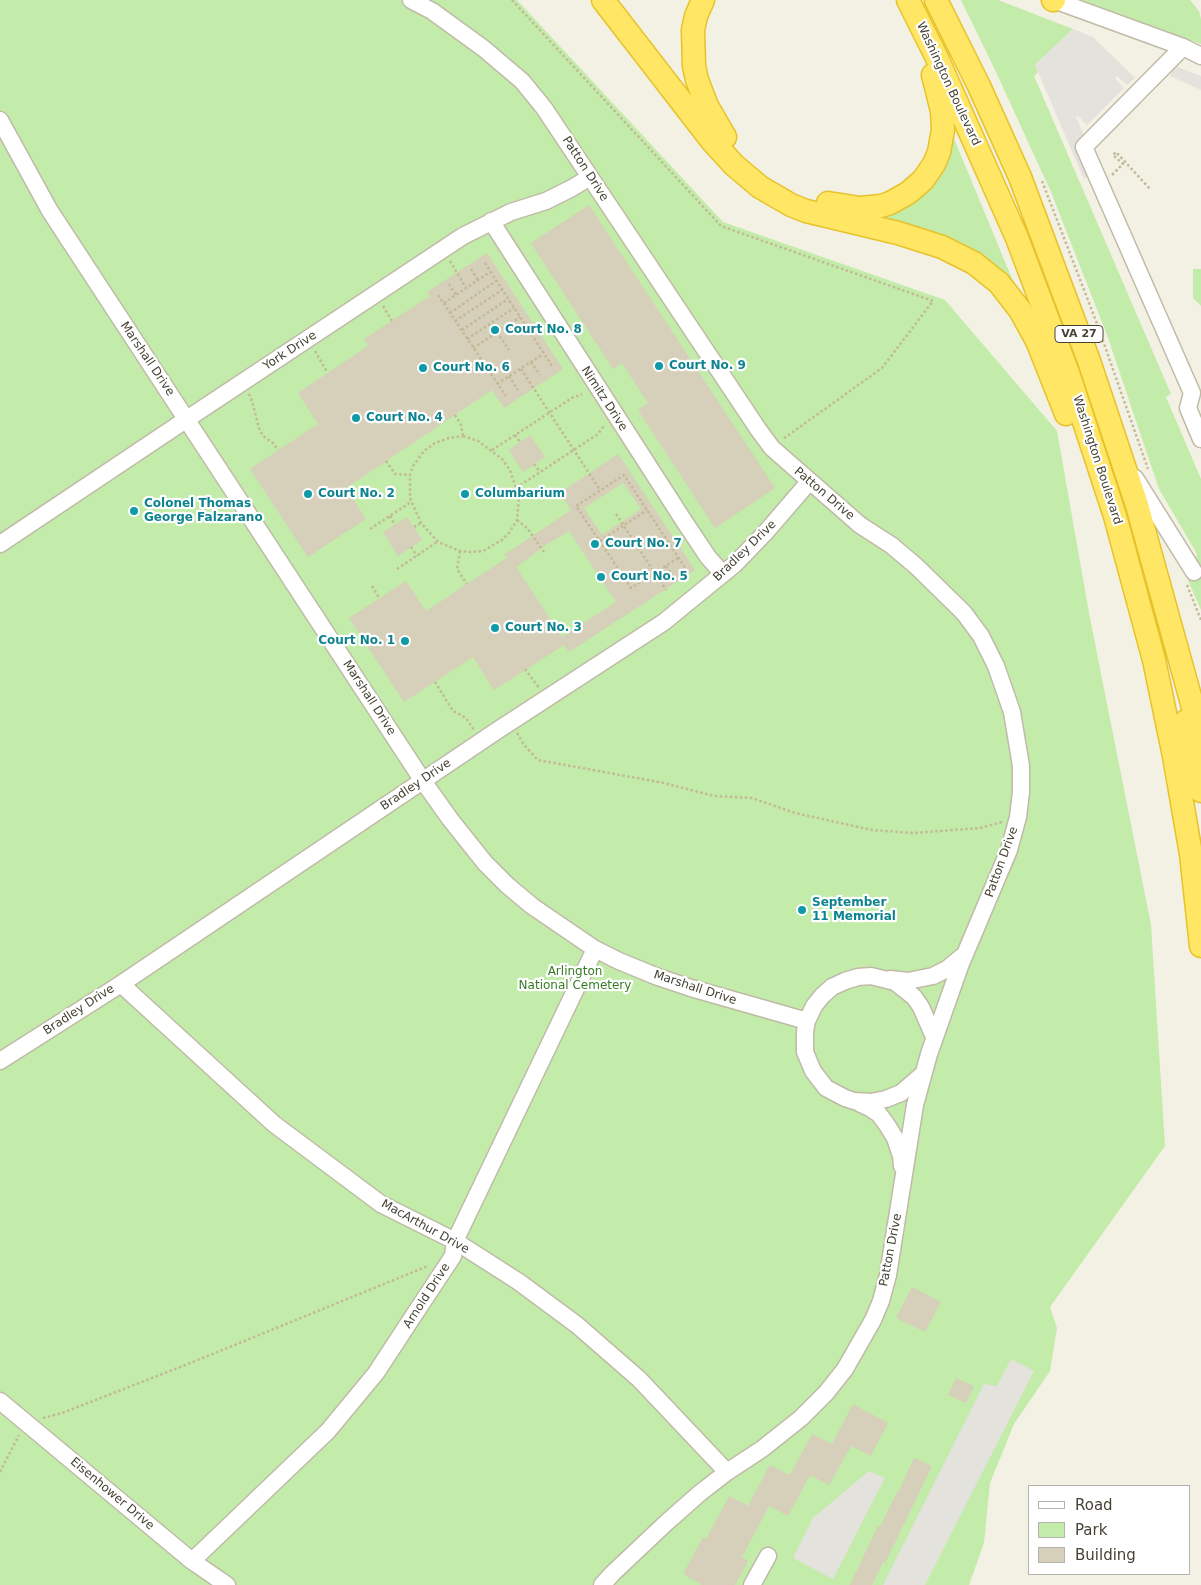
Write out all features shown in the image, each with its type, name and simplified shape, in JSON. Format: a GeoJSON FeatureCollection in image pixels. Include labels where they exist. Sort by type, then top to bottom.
{"type":"FeatureCollection","features":[{"type":"Feature","properties":{"kind":"highway"},"geometry":{"type":"LineString","coordinates":[[602,0],[712,141],[746,176],[775,196],[791,204],[827,217],[898,233],[959,254],[974,263],[999,283],[1020,310],[1037,341],[1076,440],[1115,516]]}},
{"type":"Feature","properties":{"kind":"highway"},"geometry":{"type":"LineString","coordinates":[[692,0],[683,26],[683,65],[696,108],[712,141]]}},
{"type":"Feature","properties":{"kind":"highway"},"geometry":{"type":"LineString","coordinates":[[703,0],[696,16],[693,30],[694,66],[701,93],[720,129],[744,158],[765,176],[808,197],[848,208],[881,206],[908,193],[923,180],[934,164],[939,152],[943,130],[942,111],[920,23]]}},
{"type":"Feature","properties":{"kind":"highway","name":"Washington Boulevard"},"geometry":{"type":"LineString","coordinates":[[908,0],[974,139],[1017,238],[1069,376],[1115,516],[1154,660],[1176,766],[1191,854],[1201,946]]}},
{"type":"Feature","properties":{"kind":"highway","name":"Washington Boulevard"},"geometry":{"type":"LineString","coordinates":[[936,0],[1000,132],[1039,225],[1086,352],[1121,455],[1150,550],[1201,736]]}},
{"type":"Feature","properties":{"kind":"highway"},"geometry":{"type":"LineString","coordinates":[[1175,644],[1186,719],[1201,791]]}},
{"type":"Feature","properties":{"kind":"highway"},"geometry":{"type":"LineString","coordinates":[[1191,854],[1201,894]]}},
{"type":"Feature","properties":{"kind":"street","name":"Patton Drive"},"geometry":{"type":"LineString","coordinates":[[411,0],[432,11],[483,48],[522,81],[544,108],[752,421],[772,448],[860,525],[890,545],[933,581],[964,613],[981,636],[996,666],[1012,712],[1021,766],[1022,792],[1018,817],[1009,850],[965,954],[934,1037],[923,1074],[916,1105],[888,1275],[881,1301],[873,1320],[845,1369],[826,1393],[801,1418],[762,1449],[727,1472],[666,1523],[602,1585]]}},
{"type":"Feature","properties":{"kind":"street"},"geometry":{"type":"LineString","coordinates":[[1054,0],[1183,47],[1201,56]]}},
{"type":"Feature","properties":{"kind":"street"},"geometry":{"type":"LineString","coordinates":[[1183,47],[1084,147],[1192,392],[1188,408],[1201,439]]}},
{"type":"Feature","properties":{"kind":"street","name":"Marshall Drive"},"geometry":{"type":"LineString","coordinates":[[0,120],[50,211],[423,781],[466,841],[485,863],[507,885],[540,911],[595,949],[619,961],[666,980],[807,1021]]}},
{"type":"Feature","properties":{"kind":"street","name":"York Drive"},"geometry":{"type":"LineString","coordinates":[[0,544],[462,236],[511,212],[539,204],[572,188],[590,176]]}},
{"type":"Feature","properties":{"kind":"street","name":"Nimitz Drive"},"geometry":{"type":"LineString","coordinates":[[491,221],[684,522],[708,557],[723,574]]}},
{"type":"Feature","properties":{"kind":"street"},"geometry":{"type":"LineString","coordinates":[[1121,455],[1159,519],[1194,572]]}},
{"type":"Feature","properties":{"kind":"street","name":"Bradley Drive"},"geometry":{"type":"LineString","coordinates":[[0,1061],[121,984],[510,722],[664,622],[723,574],[765,533],[809,482]]}},
{"type":"Feature","properties":{"kind":"street","name":"Arnold Drive"},"geometry":{"type":"LineString","coordinates":[[192,1561],[328,1431],[376,1373],[454,1249],[595,949]]}},
{"type":"Feature","properties":{"kind":"street"},"geometry":{"type":"LineString","coordinates":[[903,1181],[900,1156],[895,1138],[878,1114],[870,1108],[844,1098],[826,1088],[813,1072],[805,1052],[807,1021],[814,1006],[822,996],[832,987],[844,981],[858,977],[908,981],[933,976],[947,969],[965,954]]}},
{"type":"Feature","properties":{"kind":"street"},"geometry":{"type":"LineString","coordinates":[[883,978],[895,982],[914,997],[922,1007],[934,1037]]}},
{"type":"Feature","properties":{"kind":"street","name":"MacArthur Drive"},"geometry":{"type":"LineString","coordinates":[[121,984],[274,1124],[381,1204],[454,1249],[519,1282],[577,1325],[639,1379],[727,1472]]}},
{"type":"Feature","properties":{"kind":"street"},"geometry":{"type":"LineString","coordinates":[[854,1101],[886,1100],[901,1093],[923,1074]]}},
{"type":"Feature","properties":{"kind":"street","name":"Eisenhower Drive"},"geometry":{"type":"LineString","coordinates":[[0,1401],[192,1561],[227,1585]]}},
{"type":"Feature","properties":{"kind":"street"},"geometry":{"type":"LineString","coordinates":[[752,1585],[768,1556]]}},
{"type":"Feature","properties":{"kind":"path"},"geometry":{"type":"LineString","coordinates":[[512,0],[721,226],[933,301],[882,368],[839,400],[789,433],[772,448]]}},
{"type":"Feature","properties":{"kind":"path"},"geometry":{"type":"LineString","coordinates":[[1123,164],[1114,155],[1116,152],[1151,190]]}},
{"type":"Feature","properties":{"kind":"path"},"geometry":{"type":"LineString","coordinates":[[485,263],[552,366]]}},
{"type":"Feature","properties":{"kind":"path"},"geometry":{"type":"LineString","coordinates":[[471,269],[478,280]]}},
{"type":"Feature","properties":{"kind":"path"},"geometry":{"type":"LineString","coordinates":[[457,272],[466,288]]}},
{"type":"Feature","properties":{"kind":"path"},"geometry":{"type":"LineString","coordinates":[[444,304],[491,272]]}},
{"type":"Feature","properties":{"kind":"path"},"geometry":{"type":"LineString","coordinates":[[450,313],[496,281]]}},
{"type":"Feature","properties":{"kind":"path"},"geometry":{"type":"LineString","coordinates":[[449,284],[456,295]]}},
{"type":"Feature","properties":{"kind":"path"},"geometry":{"type":"LineString","coordinates":[[456,321],[502,290]]}},
{"type":"Feature","properties":{"kind":"path"},"geometry":{"type":"LineString","coordinates":[[438,295],[506,396]]}},
{"type":"Feature","properties":{"kind":"path"},"geometry":{"type":"LineString","coordinates":[[462,330],[508,299]]}},
{"type":"Feature","properties":{"kind":"path"},"geometry":{"type":"LineString","coordinates":[[467,339],[514,308]]}},
{"type":"Feature","properties":{"kind":"path"},"geometry":{"type":"LineString","coordinates":[[474,348],[520,317]]}},
{"type":"Feature","properties":{"kind":"path"},"geometry":{"type":"LineString","coordinates":[[497,332],[509,350]]}},
{"type":"Feature","properties":{"kind":"path"},"geometry":{"type":"LineString","coordinates":[[307,339],[327,372]]}},
{"type":"Feature","properties":{"kind":"path"},"geometry":{"type":"LineString","coordinates":[[497,384],[543,354]]}},
{"type":"Feature","properties":{"kind":"path"},"geometry":{"type":"LineString","coordinates":[[531,362],[540,375]]}},
{"type":"Feature","properties":{"kind":"path"},"geometry":{"type":"LineString","coordinates":[[521,368],[600,490]]}},
{"type":"Feature","properties":{"kind":"path"},"geometry":{"type":"LineString","coordinates":[[509,376],[518,390]]}},
{"type":"Feature","properties":{"kind":"path"},"geometry":{"type":"LineString","coordinates":[[242,383],[252,401],[259,428],[278,450]]}},
{"type":"Feature","properties":{"kind":"path"},"geometry":{"type":"LineString","coordinates":[[492,450],[575,396],[582,394]]}},
{"type":"Feature","properties":{"kind":"path"},"geometry":{"type":"LineString","coordinates":[[454,414],[461,425],[463,436]]}},
{"type":"Feature","properties":{"kind":"path"},"geometry":{"type":"LineString","coordinates":[[516,488],[598,434],[604,426]]}},
{"type":"Feature","properties":{"kind":"path"},"geometry":{"type":"LineString","coordinates":[[514,435],[520,442]]}},
{"type":"Feature","properties":{"kind":"path"},"geometry":{"type":"LineString","coordinates":[[463,436],[478,441],[502,459],[510,470],[518,498],[517,520],[509,533],[493,546],[483,551],[470,552],[438,542],[421,523],[411,502],[409,491],[410,475],[413,466],[424,451],[435,443],[448,438],[463,436]]}},
{"type":"Feature","properties":{"kind":"path"},"geometry":{"type":"LineString","coordinates":[[386,461],[395,474],[410,475]]}},
{"type":"Feature","properties":{"kind":"path"},"geometry":{"type":"LineString","coordinates":[[534,464],[540,472]]}},
{"type":"Feature","properties":{"kind":"path"},"geometry":{"type":"LineString","coordinates":[[678,558],[631,588],[576,506],[624,475],[686,569]]}},
{"type":"Feature","properties":{"kind":"path"},"geometry":{"type":"LineString","coordinates":[[370,529],[411,502]]}},
{"type":"Feature","properties":{"kind":"path"},"geometry":{"type":"LineString","coordinates":[[600,541],[624,527],[647,510]]}},
{"type":"Feature","properties":{"kind":"path"},"geometry":{"type":"LineString","coordinates":[[616,514],[666,590]]}},
{"type":"Feature","properties":{"kind":"path"},"geometry":{"type":"LineString","coordinates":[[390,516],[395,524]]}},
{"type":"Feature","properties":{"kind":"path"},"geometry":{"type":"LineString","coordinates":[[517,520],[527,528],[544,552]]}},
{"type":"Feature","properties":{"kind":"path"},"geometry":{"type":"LineString","coordinates":[[414,528],[421,523]]}},
{"type":"Feature","properties":{"kind":"path"},"geometry":{"type":"LineString","coordinates":[[397,569],[438,542]]}},
{"type":"Feature","properties":{"kind":"path"},"geometry":{"type":"LineString","coordinates":[[411,547],[417,556]]}},
{"type":"Feature","properties":{"kind":"path"},"geometry":{"type":"LineString","coordinates":[[460,550],[457,569],[467,584]]}},
{"type":"Feature","properties":{"kind":"path"},"geometry":{"type":"LineString","coordinates":[[666,566],[673,577]]}},
{"type":"Feature","properties":{"kind":"path"},"geometry":{"type":"LineString","coordinates":[[372,586],[379,598]]}},
{"type":"Feature","properties":{"kind":"path"},"geometry":{"type":"LineString","coordinates":[[525,669],[546,699]]}},
{"type":"Feature","properties":{"kind":"path"},"geometry":{"type":"LineString","coordinates":[[435,682],[453,711],[466,718],[482,742]]}},
{"type":"Feature","properties":{"kind":"path"},"geometry":{"type":"LineString","coordinates":[[510,722],[524,745],[538,760],[664,782],[714,796],[752,798],[795,813],[872,830],[913,833],[980,828],[1018,817]]}},
{"type":"Feature","properties":{"kind":"path"},"geometry":{"type":"LineString","coordinates":[[0,1472],[27,1423],[80,1406],[454,1249]]}},
{"type":"Feature","properties":{"kind":"green space","name":"Arlington National Cemetery"},"geometry":{"type":"Polygon","coordinates":[[[0,0],[517,0],[723,222],[945,300],[1057,431],[1089,613],[1151,925],[1165,1146],[1050,1307],[1057,1328],[1050,1371],[1014,1424],[990,1483],[984,1543],[969,1585],[0,1585],[0,0]]]}},
{"type":"Feature","properties":{"kind":"green space"},"geometry":{"type":"Polygon","coordinates":[[[961,0],[998,0],[1073,29],[1035,65],[1038,72],[1034,76],[1171,394],[1166,397],[1201,479],[1201,610],[1186,576],[1195,563],[1197,554],[1159,489],[1107,335],[1051,192],[961,0]]]}},
{"type":"Feature","properties":{"kind":"green space"},"geometry":{"type":"Polygon","coordinates":[[[1078,0],[1190,0],[1199,11],[1201,19],[1201,44],[1078,0]]]}},
{"type":"Feature","properties":{"kind":"green space"},"geometry":{"type":"Polygon","coordinates":[[[950,129],[1020,298],[851,213],[883,213],[950,129]]]}},
{"type":"Feature","properties":{"kind":"green space"},"geometry":{"type":"Polygon","coordinates":[[[1193,269],[1201,269],[1201,306],[1193,298],[1193,269]]]}},
{"type":"Feature","properties":{"kind":"shaded area"},"geometry":{"type":"Polygon","coordinates":[[[1073,29],[1093,37],[1135,78],[1127,85],[1117,76],[1115,78],[1124,88],[1087,125],[1078,116],[1076,117],[1100,172],[1084,179],[1035,65],[1073,29]]]}},
{"type":"Feature","properties":{"kind":"shaded area"},"geometry":{"type":"Polygon","coordinates":[[[1175,66],[1201,76],[1201,90],[1170,76],[1175,66]]]}},
{"type":"Feature","properties":{"kind":"shaded area"},"geometry":{"type":"Polygon","coordinates":[[[1011,1359],[1034,1371],[925,1585],[883,1585],[984,1384],[997,1386],[1011,1359]]]}},
{"type":"Feature","properties":{"kind":"shaded area"},"geometry":{"type":"Polygon","coordinates":[[[869,1471],[885,1478],[833,1579],[793,1558],[813,1518],[869,1471]]]}},
{"type":"Feature","properties":{"kind":"building","name":"Court No. 9"},"geometry":{"type":"Polygon","coordinates":[[[589,205],[775,488],[715,528],[638,410],[648,403],[622,363],[613,369],[531,243],[589,205]]]}},
{"type":"Feature","properties":{"kind":"building"},"geometry":{"type":"Polygon","coordinates":[[[487,253],[563,369],[504,408],[492,390],[346,488],[366,519],[308,557],[250,469],[318,424],[298,393],[368,346],[364,339],[430,296],[427,292],[487,253]]]}},
{"type":"Feature","properties":{"kind":"building"},"geometry":{"type":"Polygon","coordinates":[[[530,435],[545,457],[523,472],[509,450],[530,435]]]}},
{"type":"Feature","properties":{"kind":"building"},"geometry":{"type":"Polygon","coordinates":[[[618,454],[695,570],[569,652],[564,645],[494,690],[473,657],[404,702],[349,618],[406,581],[426,611],[507,558],[504,555],[571,510],[560,493],[618,454]],[[623,483],[584,508],[602,535],[641,509],[623,483]],[[569,531],[516,567],[562,637],[616,602],[569,531]]]}},
{"type":"Feature","properties":{"kind":"building"},"geometry":{"type":"Polygon","coordinates":[[[407,517],[422,540],[398,556],[383,532],[407,517]]]}},
{"type":"Feature","properties":{"kind":"building"},"geometry":{"type":"Polygon","coordinates":[[[912,1287],[941,1302],[925,1332],[896,1318],[912,1287]]]}},
{"type":"Feature","properties":{"kind":"building"},"geometry":{"type":"Polygon","coordinates":[[[956,1378],[974,1386],[966,1403],[948,1395],[956,1378]]]}},
{"type":"Feature","properties":{"kind":"building"},"geometry":{"type":"Polygon","coordinates":[[[853,1404],[888,1423],[871,1456],[851,1446],[829,1485],[810,1475],[788,1516],[769,1506],[742,1557],[748,1561],[735,1585],[702,1585],[683,1574],[703,1537],[706,1539],[729,1496],[748,1506],[770,1465],[790,1475],[812,1434],[832,1444],[853,1404]]]}},
{"type":"Feature","properties":{"kind":"building"},"geometry":{"type":"Polygon","coordinates":[[[914,1458],[932,1466],[885,1563],[883,1562],[872,1585],[850,1585],[878,1526],[880,1527],[898,1493],[914,1458]]]}},
{"type":"Feature","properties":{"kind":"place","name":"Court No. 8"},"geometry":{"type":"Point","coordinates":[495,330]}},
{"type":"Feature","properties":{"kind":"place","name":"Court No. 9"},"geometry":{"type":"Point","coordinates":[659,366]}},
{"type":"Feature","properties":{"kind":"place","name":"Court No. 6"},"geometry":{"type":"Point","coordinates":[423,368]}},
{"type":"Feature","properties":{"kind":"place","name":"Court No. 4"},"geometry":{"type":"Point","coordinates":[356,418]}},
{"type":"Feature","properties":{"kind":"place","name":"Court No. 2"},"geometry":{"type":"Point","coordinates":[308,494]}},
{"type":"Feature","properties":{"kind":"place","name":"Columbarium"},"geometry":{"type":"Point","coordinates":[465,494]}},
{"type":"Feature","properties":{"kind":"place","name":"Colonel Thomas George Falzarano"},"geometry":{"type":"Point","coordinates":[134,511]}},
{"type":"Feature","properties":{"kind":"place","name":"Court No. 7"},"geometry":{"type":"Point","coordinates":[595,544]}},
{"type":"Feature","properties":{"kind":"place","name":"Court No. 5"},"geometry":{"type":"Point","coordinates":[601,577]}},
{"type":"Feature","properties":{"kind":"place","name":"Court No. 3"},"geometry":{"type":"Point","coordinates":[495,628]}},
{"type":"Feature","properties":{"kind":"place","name":"Court No. 1"},"geometry":{"type":"Point","coordinates":[405,641]}},
{"type":"Feature","properties":{"kind":"place","name":"September 11 Memorial"},"geometry":{"type":"Point","coordinates":[802,910]}}]}
